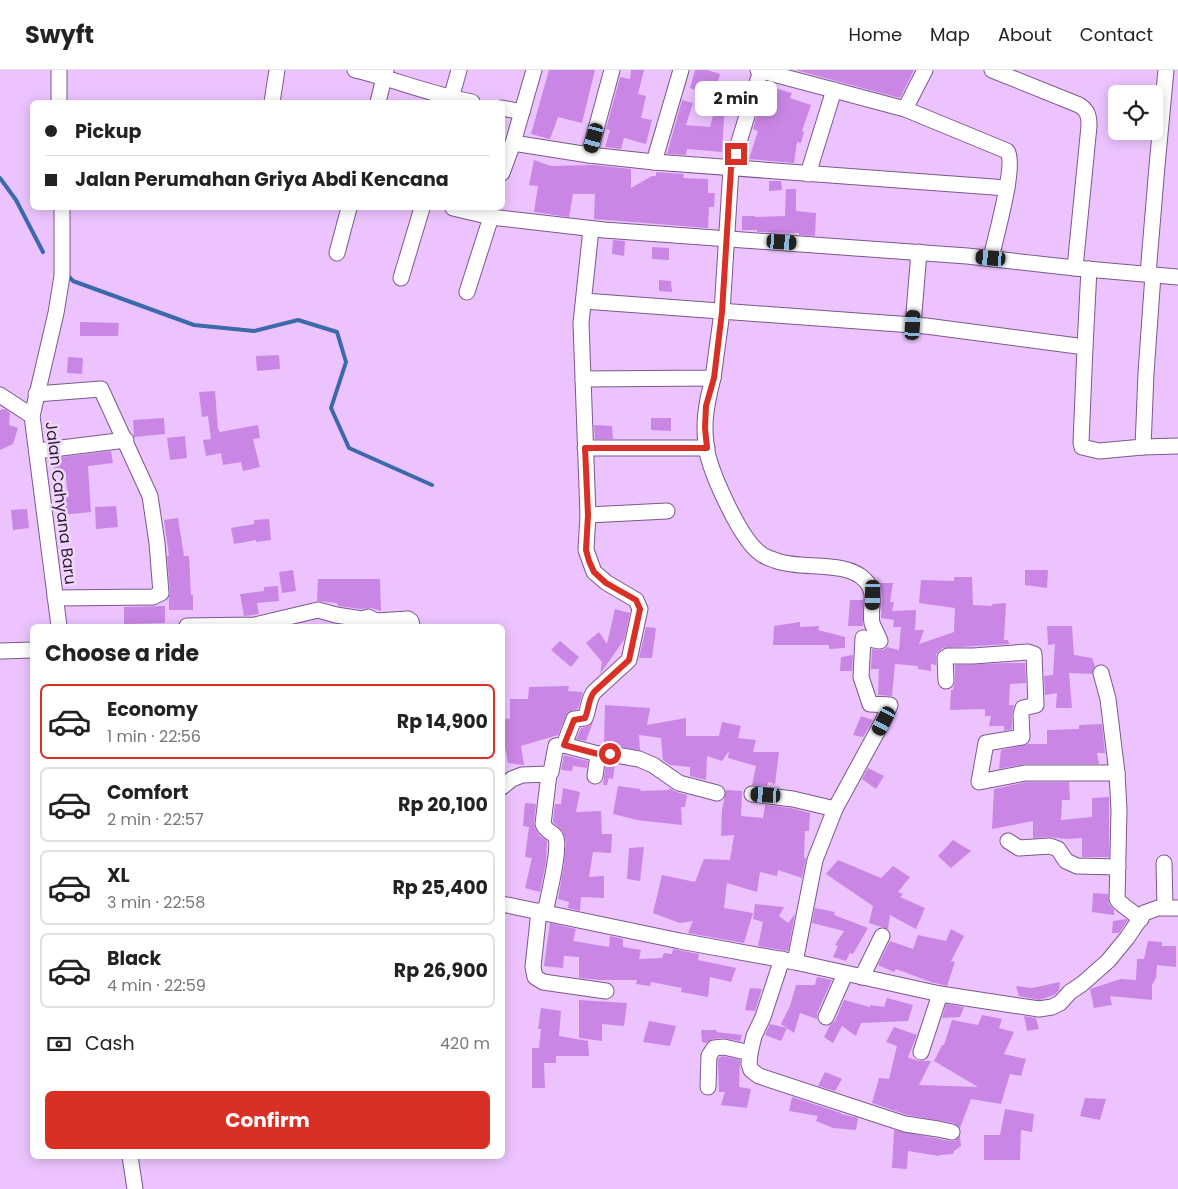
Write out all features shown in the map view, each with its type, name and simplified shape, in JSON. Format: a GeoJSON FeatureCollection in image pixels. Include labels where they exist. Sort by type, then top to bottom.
{"type":"FeatureCollection","features":[{"type":"Feature","properties":{"kind":"street"},"geometry":{"type":"LineString","coordinates":[[59,70],[59,100]]}},
{"type":"Feature","properties":{"kind":"street"},"geometry":{"type":"LineString","coordinates":[[272,100],[277,70]]}},
{"type":"Feature","properties":{"kind":"street"},"geometry":{"type":"LineString","coordinates":[[355,70],[386,74],[449,100]]}},
{"type":"Feature","properties":{"kind":"street"},"geometry":{"type":"LineString","coordinates":[[451,100],[459,70]]}},
{"type":"Feature","properties":{"kind":"street"},"geometry":{"type":"LineString","coordinates":[[505,165],[534,70]]}},
{"type":"Feature","properties":{"kind":"street"},"geometry":{"type":"LineString","coordinates":[[589,156],[612,70]]}},
{"type":"Feature","properties":{"kind":"street"},"geometry":{"type":"LineString","coordinates":[[654,162],[681,70]]}},
{"type":"Feature","properties":{"kind":"street"},"geometry":{"type":"LineString","coordinates":[[952,1132],[905,1124],[759,1076],[751,1070],[750,1053],[754,1036],[788,961],[815,860],[835,809],[884,721],[890,705],[870,704],[861,677],[863,638],[880,641],[872,623],[873,595],[871,587],[855,573],[838,569],[778,562],[760,554],[748,541],[734,515],[715,476],[708,456],[705,428],[706,406],[714,372],[722,312],[731,168],[760,70],[905,109],[1007,151],[1010,157],[1007,188],[991,258]]}},
{"type":"Feature","properties":{"kind":"street"},"geometry":{"type":"LineString","coordinates":[[905,109],[925,70]]}},
{"type":"Feature","properties":{"kind":"street"},"geometry":{"type":"LineString","coordinates":[[992,70],[1079,105],[1086,109],[1089,118],[1082,269],[1085,347],[1082,447],[1100,451],[1178,446]]}},
{"type":"Feature","properties":{"kind":"street"},"geometry":{"type":"LineString","coordinates":[[1143,447],[1156,166],[1166,70],[1178,76]]}},
{"type":"Feature","properties":{"kind":"street"},"geometry":{"type":"LineString","coordinates":[[379,100],[386,74]]}},
{"type":"Feature","properties":{"kind":"street"},"geometry":{"type":"LineString","coordinates":[[808,174],[834,90]]}},
{"type":"Feature","properties":{"kind":"street"},"geometry":{"type":"LineString","coordinates":[[505,109],[522,112]]}},
{"type":"Feature","properties":{"kind":"street"},"geometry":{"type":"LineString","coordinates":[[513,143],[589,156],[654,162],[1007,188]]}},
{"type":"Feature","properties":{"kind":"street","name":"Jalan Cahyana Baru"},"geometry":{"type":"LineString","coordinates":[[59,624],[32,416],[56,313],[62,276],[62,210]]}},
{"type":"Feature","properties":{"kind":"street"},"geometry":{"type":"LineString","coordinates":[[337,253],[348,210]]}},
{"type":"Feature","properties":{"kind":"street"},"geometry":{"type":"LineString","coordinates":[[401,278],[421,210]]}},
{"type":"Feature","properties":{"kind":"street"},"geometry":{"type":"LineString","coordinates":[[467,210],[591,229],[919,252],[1178,277]]}},
{"type":"Feature","properties":{"kind":"street"},"geometry":{"type":"LineString","coordinates":[[467,292],[489,213]]}},
{"type":"Feature","properties":{"kind":"street"},"geometry":{"type":"LineString","coordinates":[[564,745],[574,720],[585,718],[589,710],[590,698],[629,660],[640,609],[636,600],[606,583],[594,572],[586,550],[588,515],[581,323],[591,229]]}},
{"type":"Feature","properties":{"kind":"street"},"geometry":{"type":"LineString","coordinates":[[913,325],[919,252]]}},
{"type":"Feature","properties":{"kind":"street"},"geometry":{"type":"LineString","coordinates":[[584,301],[913,325],[1085,347]]}},
{"type":"Feature","properties":{"kind":"street"},"geometry":{"type":"LineString","coordinates":[[583,379],[679,377],[714,372]]}},
{"type":"Feature","properties":{"kind":"street"},"geometry":{"type":"LineString","coordinates":[[36,394],[102,389],[150,496],[157,543],[161,593],[153,597],[55,598]]}},
{"type":"Feature","properties":{"kind":"street"},"geometry":{"type":"LineString","coordinates":[[0,395],[32,416]]}},
{"type":"Feature","properties":{"kind":"street"},"geometry":{"type":"LineString","coordinates":[[37,452],[126,440]]}},
{"type":"Feature","properties":{"kind":"street"},"geometry":{"type":"LineString","coordinates":[[585,448],[707,448]]}},
{"type":"Feature","properties":{"kind":"street"},"geometry":{"type":"LineString","coordinates":[[588,515],[667,511]]}},
{"type":"Feature","properties":{"kind":"street"},"geometry":{"type":"LineString","coordinates":[[260,624],[318,610],[336,615],[368,617],[376,621],[408,619],[412,624]]}},
{"type":"Feature","properties":{"kind":"street"},"geometry":{"type":"LineString","coordinates":[[1,651],[28,651]]}},
{"type":"Feature","properties":{"kind":"street"},"geometry":{"type":"LineString","coordinates":[[946,681],[945,658],[948,656],[1028,652],[1034,654],[1036,704],[1022,708],[1022,737],[986,743],[979,782],[1025,774],[1117,773]]}},
{"type":"Feature","properties":{"kind":"street"},"geometry":{"type":"LineString","coordinates":[[1101,672],[1108,699],[1117,773],[1119,810],[1117,899],[1141,919]]}},
{"type":"Feature","properties":{"kind":"street"},"geometry":{"type":"LineString","coordinates":[[606,991],[543,982],[535,977],[533,967],[542,912],[556,855],[557,840],[554,834],[547,831],[544,824],[549,774],[556,746],[564,745],[598,754],[639,759],[652,765],[679,783],[717,793]]}},
{"type":"Feature","properties":{"kind":"street"},"geometry":{"type":"LineString","coordinates":[[596,776],[598,754]]}},
{"type":"Feature","properties":{"kind":"street"},"geometry":{"type":"LineString","coordinates":[[505,785],[522,774],[549,774]]}},
{"type":"Feature","properties":{"kind":"street"},"geometry":{"type":"LineString","coordinates":[[752,794],[793,799],[835,809]]}},
{"type":"Feature","properties":{"kind":"street"},"geometry":{"type":"LineString","coordinates":[[1008,841],[1019,848],[1050,846],[1058,849],[1066,860],[1077,866],[1118,867]]}},
{"type":"Feature","properties":{"kind":"street"},"geometry":{"type":"LineString","coordinates":[[505,905],[788,961],[940,994],[1039,1009],[1056,1006],[1108,961],[1149,911],[1172,908],[1164,863]]}},
{"type":"Feature","properties":{"kind":"street"},"geometry":{"type":"LineString","coordinates":[[862,977],[882,936]]}},
{"type":"Feature","properties":{"kind":"street"},"geometry":{"type":"LineString","coordinates":[[826,1017],[845,974]]}},
{"type":"Feature","properties":{"kind":"street"},"geometry":{"type":"LineString","coordinates":[[921,1052],[940,994]]}},
{"type":"Feature","properties":{"kind":"street"},"geometry":{"type":"LineString","coordinates":[[708,1087],[709,1056],[714,1048],[750,1053]]}},
{"type":"Feature","properties":{"kind":"street"},"geometry":{"type":"LineString","coordinates":[[130,1159],[135,1189]]}},
{"type":"Feature","properties":{"kind":"building"},"geometry":{"type":"Polygon","coordinates":[[[549,70],[595,70],[582,123],[558,117],[550,139],[531,134],[549,70]]]}},
{"type":"Feature","properties":{"kind":"building"},"geometry":{"type":"Polygon","coordinates":[[[631,70],[644,70],[638,94],[646,96],[641,118],[652,120],[646,144],[624,138],[621,149],[605,147],[610,130],[606,129],[620,77],[630,79],[631,70]]]}},
{"type":"Feature","properties":{"kind":"building"},"geometry":{"type":"Polygon","coordinates":[[[695,70],[707,70],[720,74],[714,96],[690,88],[695,70]]]}},
{"type":"Feature","properties":{"kind":"building"},"geometry":{"type":"Polygon","coordinates":[[[795,70],[914,70],[900,98],[795,70]]]}},
{"type":"Feature","properties":{"kind":"building"},"geometry":{"type":"Polygon","coordinates":[[[771,87],[792,93],[790,98],[811,105],[802,131],[804,132],[801,143],[797,142],[794,163],[749,159],[758,131],[753,129],[758,111],[762,112],[771,87]]]}},
{"type":"Feature","properties":{"kind":"building"},"geometry":{"type":"Polygon","coordinates":[[[720,88],[738,93],[735,104],[729,103],[724,118],[722,152],[687,149],[686,155],[667,154],[682,100],[693,103],[686,125],[710,127],[720,88]]]}},
{"type":"Feature","properties":{"kind":"building"},"geometry":{"type":"Polygon","coordinates":[[[534,160],[551,166],[593,165],[631,169],[631,188],[652,176],[656,176],[656,172],[684,174],[683,178],[708,179],[708,193],[715,193],[714,207],[709,207],[708,228],[594,219],[595,194],[573,194],[569,217],[534,212],[538,186],[529,185],[534,160]]]}},
{"type":"Feature","properties":{"kind":"building"},"geometry":{"type":"Polygon","coordinates":[[[769,181],[781,181],[782,190],[769,191],[769,181]]]}},
{"type":"Feature","properties":{"kind":"building"},"geometry":{"type":"Polygon","coordinates":[[[786,189],[796,189],[796,211],[816,213],[815,236],[799,235],[799,233],[742,230],[742,216],[785,216],[786,189]]]}},
{"type":"Feature","properties":{"kind":"building"},"geometry":{"type":"Polygon","coordinates":[[[613,240],[625,241],[624,256],[612,254],[613,240]]]}},
{"type":"Feature","properties":{"kind":"building"},"geometry":{"type":"Polygon","coordinates":[[[652,247],[669,248],[669,260],[652,259],[652,247]]]}},
{"type":"Feature","properties":{"kind":"building"},"geometry":{"type":"Polygon","coordinates":[[[659,280],[671,281],[672,292],[659,291],[659,280]]]}},
{"type":"Feature","properties":{"kind":"building"},"geometry":{"type":"Polygon","coordinates":[[[80,322],[119,323],[118,336],[80,336],[80,322]]]}},
{"type":"Feature","properties":{"kind":"building"},"geometry":{"type":"Polygon","coordinates":[[[279,355],[280,369],[257,371],[256,356],[279,355]]]}},
{"type":"Feature","properties":{"kind":"building"},"geometry":{"type":"Polygon","coordinates":[[[68,357],[83,358],[82,374],[67,373],[68,357]]]}},
{"type":"Feature","properties":{"kind":"building"},"geometry":{"type":"Polygon","coordinates":[[[215,391],[218,429],[220,432],[258,425],[260,438],[253,439],[260,467],[243,471],[241,462],[223,465],[221,453],[206,456],[203,440],[211,439],[208,416],[202,417],[199,392],[215,391]]]}},
{"type":"Feature","properties":{"kind":"building"},"geometry":{"type":"Polygon","coordinates":[[[5,409],[10,413],[9,425],[18,428],[13,444],[0,450],[0,410],[5,409]]]}},
{"type":"Feature","properties":{"kind":"building"},"geometry":{"type":"Polygon","coordinates":[[[164,418],[165,434],[134,437],[133,420],[164,418]]]}},
{"type":"Feature","properties":{"kind":"building"},"geometry":{"type":"Polygon","coordinates":[[[651,418],[671,418],[671,431],[651,430],[651,418]]]}},
{"type":"Feature","properties":{"kind":"building"},"geometry":{"type":"Polygon","coordinates":[[[594,425],[612,426],[613,439],[595,439],[594,425]]]}},
{"type":"Feature","properties":{"kind":"building"},"geometry":{"type":"Polygon","coordinates":[[[185,436],[187,458],[170,460],[167,438],[185,436]]]}},
{"type":"Feature","properties":{"kind":"building"},"geometry":{"type":"Polygon","coordinates":[[[111,451],[113,463],[88,466],[91,512],[61,515],[58,496],[68,495],[65,471],[55,472],[53,458],[111,451]]]}},
{"type":"Feature","properties":{"kind":"building"},"geometry":{"type":"Polygon","coordinates":[[[116,506],[118,527],[96,529],[95,507],[116,506]]]}},
{"type":"Feature","properties":{"kind":"building"},"geometry":{"type":"Polygon","coordinates":[[[27,509],[29,528],[13,530],[11,510],[27,509]]]}},
{"type":"Feature","properties":{"kind":"building"},"geometry":{"type":"Polygon","coordinates":[[[178,518],[184,556],[189,556],[193,610],[169,610],[170,592],[167,556],[169,556],[164,520],[178,518]]]}},
{"type":"Feature","properties":{"kind":"building"},"geometry":{"type":"Polygon","coordinates":[[[269,519],[271,540],[256,542],[256,540],[234,544],[231,528],[254,524],[254,520],[269,519]]]}},
{"type":"Feature","properties":{"kind":"building"},"geometry":{"type":"Polygon","coordinates":[[[293,570],[296,591],[282,593],[279,572],[293,570]]]}},
{"type":"Feature","properties":{"kind":"building"},"geometry":{"type":"Polygon","coordinates":[[[1025,570],[1048,570],[1047,588],[1025,585],[1025,570]]]}},
{"type":"Feature","properties":{"kind":"building"},"geometry":{"type":"Polygon","coordinates":[[[954,577],[972,577],[973,605],[992,606],[992,604],[1006,603],[1004,640],[1008,640],[1009,644],[943,648],[936,654],[936,665],[931,664],[931,671],[918,669],[918,666],[895,664],[892,696],[878,695],[879,669],[871,669],[872,649],[883,650],[887,647],[899,650],[901,627],[893,627],[894,620],[881,618],[882,595],[879,583],[893,583],[890,602],[894,602],[892,611],[916,610],[915,630],[924,630],[919,644],[954,632],[955,608],[919,603],[921,580],[954,581],[954,577]]]}},
{"type":"Feature","properties":{"kind":"building"},"geometry":{"type":"Polygon","coordinates":[[[318,579],[380,579],[381,611],[371,608],[361,609],[338,606],[337,603],[317,601],[318,579]]]}},
{"type":"Feature","properties":{"kind":"building"},"geometry":{"type":"Polygon","coordinates":[[[278,586],[279,601],[257,603],[259,614],[244,616],[240,594],[264,591],[264,587],[278,586]]]}},
{"type":"Feature","properties":{"kind":"building"},"geometry":{"type":"Polygon","coordinates":[[[850,600],[863,600],[863,626],[848,626],[850,600]]]}},
{"type":"Feature","properties":{"kind":"building"},"geometry":{"type":"Polygon","coordinates":[[[165,606],[165,623],[124,624],[124,607],[165,606]]]}},
{"type":"Feature","properties":{"kind":"building"},"geometry":{"type":"Polygon","coordinates":[[[615,609],[630,613],[624,640],[600,674],[602,662],[586,643],[599,632],[607,644],[615,609]]]}},
{"type":"Feature","properties":{"kind":"building"},"geometry":{"type":"Polygon","coordinates":[[[800,622],[800,627],[819,626],[818,630],[845,637],[845,648],[829,649],[829,645],[773,645],[774,626],[800,622]]]}},
{"type":"Feature","properties":{"kind":"building"},"geometry":{"type":"Polygon","coordinates":[[[1047,626],[1072,626],[1074,655],[1092,658],[1095,666],[1092,674],[1069,673],[1072,708],[1056,708],[1057,693],[1045,695],[1044,676],[1053,675],[1055,644],[1048,645],[1047,626]]]}},
{"type":"Feature","properties":{"kind":"building"},"geometry":{"type":"Polygon","coordinates":[[[646,627],[656,628],[652,658],[639,658],[646,627]]]}},
{"type":"Feature","properties":{"kind":"building"},"geometry":{"type":"Polygon","coordinates":[[[560,641],[579,657],[571,667],[551,650],[560,641]]]}},
{"type":"Feature","properties":{"kind":"building"},"geometry":{"type":"Polygon","coordinates":[[[853,655],[852,671],[840,671],[841,657],[853,655]]]}},
{"type":"Feature","properties":{"kind":"building"},"geometry":{"type":"Polygon","coordinates":[[[1025,663],[1026,683],[1010,684],[1009,705],[1014,705],[1012,729],[1004,731],[1004,726],[989,726],[991,716],[985,716],[985,709],[950,710],[951,690],[953,690],[955,681],[955,665],[1025,663]]]}},
{"type":"Feature","properties":{"kind":"building"},"geometry":{"type":"Polygon","coordinates":[[[569,686],[568,691],[583,692],[578,709],[568,712],[558,735],[521,746],[524,765],[508,763],[505,746],[505,718],[510,719],[510,699],[528,699],[529,687],[569,686]]]}},
{"type":"Feature","properties":{"kind":"building"},"geometry":{"type":"Polygon","coordinates":[[[605,705],[650,708],[647,725],[686,718],[686,736],[719,736],[722,722],[741,726],[738,738],[756,740],[753,752],[779,752],[775,784],[768,782],[767,786],[752,785],[756,766],[728,758],[729,751],[722,761],[707,756],[706,780],[690,776],[690,767],[670,765],[663,760],[661,738],[639,735],[640,750],[604,745],[605,705]]]}},
{"type":"Feature","properties":{"kind":"building"},"geometry":{"type":"Polygon","coordinates":[[[861,716],[873,720],[863,737],[853,735],[861,716]]]}},
{"type":"Feature","properties":{"kind":"building"},"geometry":{"type":"Polygon","coordinates":[[[593,722],[586,741],[576,739],[581,728],[590,726],[593,722]]]}},
{"type":"Feature","properties":{"kind":"building"},"geometry":{"type":"Polygon","coordinates":[[[1102,724],[1105,753],[1097,753],[1099,764],[1025,764],[999,769],[1001,750],[1028,744],[1047,744],[1047,730],[1079,729],[1079,725],[1102,724]]]}},
{"type":"Feature","properties":{"kind":"building"},"geometry":{"type":"Polygon","coordinates":[[[564,755],[588,761],[587,768],[573,766],[572,771],[561,770],[564,755]]]}},
{"type":"Feature","properties":{"kind":"building"},"geometry":{"type":"Polygon","coordinates":[[[606,763],[615,764],[613,779],[609,778],[607,785],[603,785],[606,763]]]}},
{"type":"Feature","properties":{"kind":"building"},"geometry":{"type":"Polygon","coordinates":[[[868,768],[884,776],[876,789],[862,779],[868,768]]]}},
{"type":"Feature","properties":{"kind":"building"},"geometry":{"type":"Polygon","coordinates":[[[1026,782],[1069,782],[1070,800],[1062,800],[1061,820],[1092,817],[1092,798],[1109,797],[1109,857],[1082,857],[1082,838],[1033,838],[1033,821],[992,829],[994,789],[1026,782]]]}},
{"type":"Feature","properties":{"kind":"building"},"geometry":{"type":"Polygon","coordinates":[[[618,786],[641,789],[640,791],[669,790],[669,788],[687,795],[685,807],[681,807],[682,825],[637,820],[613,814],[618,786]]]}},
{"type":"Feature","properties":{"kind":"building"},"geometry":{"type":"Polygon","coordinates":[[[563,788],[580,792],[576,812],[601,811],[602,834],[612,834],[611,853],[593,852],[589,877],[604,876],[604,898],[581,897],[580,911],[568,908],[569,902],[558,899],[566,843],[563,832],[553,822],[555,804],[561,804],[563,788]]]}},
{"type":"Feature","properties":{"kind":"building"},"geometry":{"type":"Polygon","coordinates":[[[726,790],[742,791],[741,816],[763,818],[765,805],[791,808],[810,813],[809,831],[805,831],[804,858],[806,858],[802,878],[778,870],[777,876],[760,872],[757,892],[727,883],[724,908],[753,913],[744,943],[688,933],[693,921],[680,923],[653,913],[662,875],[695,882],[704,859],[730,860],[734,835],[721,836],[722,810],[726,790]]]}},
{"type":"Feature","properties":{"kind":"building"},"geometry":{"type":"Polygon","coordinates":[[[525,803],[536,804],[535,828],[540,836],[547,841],[546,862],[540,892],[525,888],[532,858],[525,857],[529,827],[523,826],[525,803]]]}},
{"type":"Feature","properties":{"kind":"building"},"geometry":{"type":"Polygon","coordinates":[[[953,840],[971,851],[951,868],[938,856],[953,840]]]}},
{"type":"Feature","properties":{"kind":"building"},"geometry":{"type":"Polygon","coordinates":[[[644,847],[640,881],[627,879],[629,848],[644,847]]]}},
{"type":"Feature","properties":{"kind":"building"},"geometry":{"type":"Polygon","coordinates":[[[838,860],[881,878],[893,866],[910,877],[898,892],[903,894],[900,897],[925,908],[916,929],[890,915],[888,929],[869,923],[873,906],[826,874],[838,860]]]}},
{"type":"Feature","properties":{"kind":"building"},"geometry":{"type":"Polygon","coordinates":[[[1093,893],[1108,894],[1109,904],[1114,910],[1114,915],[1092,912],[1093,893]]]}},
{"type":"Feature","properties":{"kind":"building"},"geometry":{"type":"Polygon","coordinates":[[[755,904],[784,907],[779,916],[788,923],[795,914],[788,951],[758,946],[763,922],[753,919],[755,904]]]}},
{"type":"Feature","properties":{"kind":"building"},"geometry":{"type":"Polygon","coordinates":[[[815,908],[835,912],[834,915],[868,928],[853,954],[850,953],[846,961],[833,957],[838,946],[835,945],[844,931],[812,923],[815,908]]]}},
{"type":"Feature","properties":{"kind":"building"},"geometry":{"type":"Polygon","coordinates":[[[1128,920],[1119,933],[1112,933],[1113,921],[1128,920]]]}},
{"type":"Feature","properties":{"kind":"building"},"geometry":{"type":"Polygon","coordinates":[[[550,923],[576,929],[573,941],[609,947],[610,936],[623,939],[623,947],[641,950],[639,959],[662,958],[664,953],[672,954],[673,949],[699,954],[698,960],[736,968],[731,982],[710,977],[708,997],[681,992],[682,988],[651,982],[650,986],[636,984],[637,980],[579,978],[579,957],[564,956],[563,968],[544,966],[550,923]]]}},
{"type":"Feature","properties":{"kind":"building"},"geometry":{"type":"Polygon","coordinates":[[[951,929],[964,936],[951,961],[955,962],[947,986],[896,969],[894,972],[878,965],[890,941],[913,949],[918,935],[946,941],[951,929]]]}},
{"type":"Feature","properties":{"kind":"building"},"geometry":{"type":"Polygon","coordinates":[[[1148,941],[1162,942],[1162,946],[1176,946],[1176,967],[1157,965],[1156,978],[1152,985],[1152,1000],[1110,996],[1112,1005],[1094,1008],[1090,989],[1121,979],[1136,980],[1137,959],[1144,959],[1148,941]]]}},
{"type":"Feature","properties":{"kind":"building"},"geometry":{"type":"Polygon","coordinates":[[[817,977],[832,980],[817,1013],[817,1019],[800,1013],[794,1033],[781,1024],[790,1006],[796,985],[815,985],[817,977]]]}},
{"type":"Feature","properties":{"kind":"building"},"geometry":{"type":"Polygon","coordinates":[[[1060,982],[1059,990],[1054,995],[1039,1000],[1019,996],[1016,986],[1032,988],[1060,982]]]}},
{"type":"Feature","properties":{"kind":"building"},"geometry":{"type":"Polygon","coordinates":[[[750,988],[762,989],[755,1011],[745,1010],[750,988]]]}},
{"type":"Feature","properties":{"kind":"building"},"geometry":{"type":"Polygon","coordinates":[[[887,998],[913,1005],[908,1021],[861,1023],[856,1036],[842,1026],[833,1043],[824,1037],[830,1025],[835,1021],[844,1000],[870,1007],[870,1005],[884,1007],[887,998]]]}},
{"type":"Feature","properties":{"kind":"building"},"geometry":{"type":"Polygon","coordinates":[[[579,1000],[627,1003],[624,1026],[602,1024],[602,1041],[579,1038],[579,1000]]]}},
{"type":"Feature","properties":{"kind":"building"},"geometry":{"type":"Polygon","coordinates":[[[946,1004],[964,1007],[960,1017],[942,1018],[946,1004]]]}},
{"type":"Feature","properties":{"kind":"building"},"geometry":{"type":"Polygon","coordinates":[[[541,1008],[561,1011],[559,1036],[588,1041],[589,1056],[556,1056],[556,1063],[544,1063],[545,1088],[532,1088],[532,1048],[539,1048],[541,1029],[538,1029],[541,1008]]]}},
{"type":"Feature","properties":{"kind":"building"},"geometry":{"type":"Polygon","coordinates":[[[982,1015],[1002,1019],[999,1028],[1014,1032],[1004,1054],[1026,1059],[1021,1076],[1010,1074],[1001,1104],[971,1099],[960,1128],[954,1123],[907,1115],[872,1103],[879,1078],[889,1079],[897,1046],[886,1042],[894,1027],[917,1035],[909,1058],[919,1061],[931,1061],[919,1085],[978,1087],[934,1061],[942,1045],[944,1045],[952,1020],[978,1025],[982,1015]]]}},
{"type":"Feature","properties":{"kind":"building"},"geometry":{"type":"Polygon","coordinates":[[[1024,1016],[1036,1018],[1039,1029],[1027,1031],[1024,1016]]]}},
{"type":"Feature","properties":{"kind":"building"},"geometry":{"type":"Polygon","coordinates":[[[649,1021],[676,1026],[670,1046],[643,1042],[649,1021]]]}},
{"type":"Feature","properties":{"kind":"building"},"geometry":{"type":"Polygon","coordinates":[[[770,1024],[787,1028],[781,1041],[765,1035],[770,1024]]]}},
{"type":"Feature","properties":{"kind":"building"},"geometry":{"type":"Polygon","coordinates":[[[701,1030],[717,1030],[716,1032],[742,1035],[740,1041],[723,1038],[713,1039],[706,1043],[702,1042],[701,1030]]]}},
{"type":"Feature","properties":{"kind":"building"},"geometry":{"type":"Polygon","coordinates":[[[723,1056],[740,1060],[739,1087],[751,1089],[747,1108],[721,1105],[725,1092],[719,1092],[718,1059],[723,1056]]]}},
{"type":"Feature","properties":{"kind":"building"},"geometry":{"type":"Polygon","coordinates":[[[825,1072],[842,1079],[835,1091],[818,1086],[825,1072]]]}},
{"type":"Feature","properties":{"kind":"building"},"geometry":{"type":"Polygon","coordinates":[[[792,1097],[858,1118],[856,1130],[833,1128],[816,1121],[818,1116],[789,1111],[792,1097]]]}},
{"type":"Feature","properties":{"kind":"building"},"geometry":{"type":"Polygon","coordinates":[[[1085,1098],[1106,1099],[1100,1120],[1080,1116],[1085,1098]]]}},
{"type":"Feature","properties":{"kind":"building"},"geometry":{"type":"Polygon","coordinates":[[[1005,1109],[1034,1114],[1032,1132],[1021,1130],[1020,1160],[984,1160],[984,1135],[1000,1135],[1005,1109]]]}},
{"type":"Feature","properties":{"kind":"building"},"geometry":{"type":"Polygon","coordinates":[[[894,1130],[950,1141],[955,1141],[960,1136],[961,1146],[953,1154],[939,1156],[908,1151],[907,1169],[892,1168],[894,1130]]]}},
{"type":"Feature","properties":{"kind":"waterway"},"geometry":{"type":"LineString","coordinates":[[0,178],[16,200],[43,252]]}},
{"type":"Feature","properties":{"kind":"waterway"},"geometry":{"type":"LineString","coordinates":[[66,273],[73,281],[194,325],[254,331],[298,320],[337,332],[346,362],[331,408],[349,448],[432,485]]}},
{"type":"Feature","properties":{"kind":"route"},"geometry":{"type":"LineString","coordinates":[[610,754],[598,754],[564,745],[574,720],[585,718],[589,710],[590,698],[594,692],[629,660],[640,609],[636,600],[606,583],[594,572],[589,561],[586,550],[588,515],[585,448],[707,448],[705,428],[706,406],[714,378],[722,312],[731,168],[736,154]]}}]}
